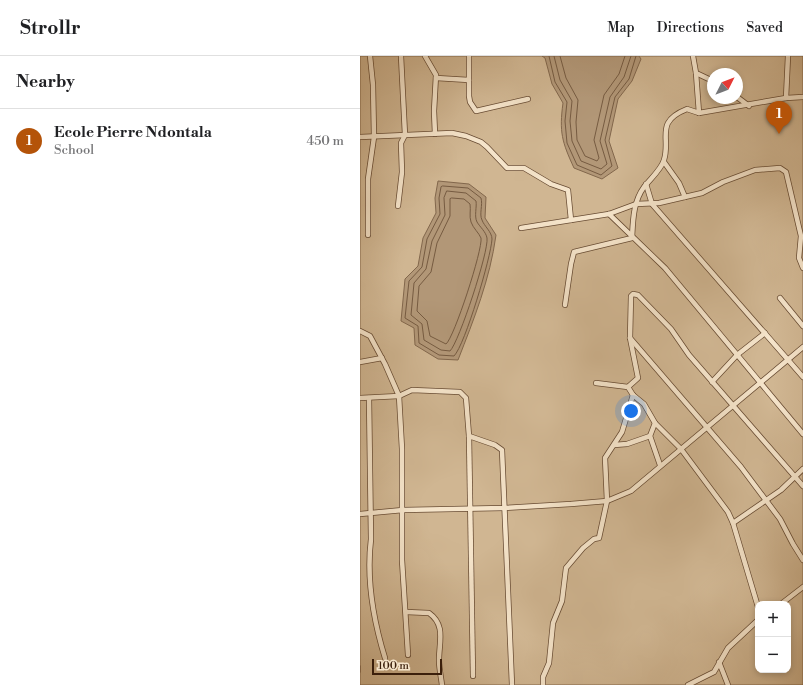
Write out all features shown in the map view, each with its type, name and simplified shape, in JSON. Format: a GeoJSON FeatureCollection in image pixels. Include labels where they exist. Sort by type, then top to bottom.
{"type":"FeatureCollection","features":[{"type":"Feature","properties":{"kind":"street"},"geometry":{"type":"LineString","coordinates":[[368,235],[368,179],[374,137],[373,85],[370,56]]}},
{"type":"Feature","properties":{"kind":"street"},"geometry":{"type":"LineString","coordinates":[[398,206],[402,172],[400,143],[405,135],[401,56]]}},
{"type":"Feature","properties":{"kind":"street"},"geometry":{"type":"LineString","coordinates":[[425,56],[432,66],[436,78],[434,111],[435,134]]}},
{"type":"Feature","properties":{"kind":"street"},"geometry":{"type":"LineString","coordinates":[[469,56],[470,102],[476,111],[528,99]]}},
{"type":"Feature","properties":{"kind":"street"},"geometry":{"type":"LineString","coordinates":[[693,56],[696,73],[699,113]]}},
{"type":"Feature","properties":{"kind":"street"},"geometry":{"type":"LineString","coordinates":[[786,98],[788,56]]}},
{"type":"Feature","properties":{"kind":"street"},"geometry":{"type":"LineString","coordinates":[[696,73],[707,78]]}},
{"type":"Feature","properties":{"kind":"street"},"geometry":{"type":"LineString","coordinates":[[436,78],[469,80]]}},
{"type":"Feature","properties":{"kind":"street"},"geometry":{"type":"LineString","coordinates":[[632,238],[636,204],[646,184],[664,162],[665,132],[668,124],[678,114],[687,109],[699,113],[749,106],[786,98],[803,97]]}},
{"type":"Feature","properties":{"kind":"street"},"geometry":{"type":"LineString","coordinates":[[743,102],[749,106]]}},
{"type":"Feature","properties":{"kind":"street"},"geometry":{"type":"LineString","coordinates":[[360,137],[452,133],[466,136],[487,146],[507,168],[524,168],[551,184],[566,188],[570,193],[571,220]]}},
{"type":"Feature","properties":{"kind":"street"},"geometry":{"type":"LineString","coordinates":[[664,162],[679,183],[685,197]]}},
{"type":"Feature","properties":{"kind":"street"},"geometry":{"type":"LineString","coordinates":[[521,228],[609,214],[636,204],[652,204],[702,193],[723,182],[755,170],[773,168],[784,170],[787,176],[801,236],[799,258],[803,268]]}},
{"type":"Feature","properties":{"kind":"street"},"geometry":{"type":"LineString","coordinates":[[646,184],[652,204],[803,377]]}},
{"type":"Feature","properties":{"kind":"street"},"geometry":{"type":"LineString","coordinates":[[609,214],[632,238],[648,249],[665,268],[803,434]]}},
{"type":"Feature","properties":{"kind":"street"},"geometry":{"type":"LineString","coordinates":[[565,305],[572,255],[574,252],[632,238]]}},
{"type":"Feature","properties":{"kind":"street"},"geometry":{"type":"LineString","coordinates":[[596,383],[628,387],[638,378],[630,338],[631,296],[635,294],[650,306],[671,329],[688,355],[803,486]]}},
{"type":"Feature","properties":{"kind":"street"},"geometry":{"type":"LineString","coordinates":[[780,298],[803,326]]}},
{"type":"Feature","properties":{"kind":"street"},"geometry":{"type":"LineString","coordinates":[[360,331],[370,336],[382,358],[399,396],[403,510],[402,560],[408,655]]}},
{"type":"Feature","properties":{"kind":"street"},"geometry":{"type":"LineString","coordinates":[[712,382],[737,355],[765,333]]}},
{"type":"Feature","properties":{"kind":"street"},"geometry":{"type":"LineString","coordinates":[[630,338],[741,467],[765,501],[780,519],[792,544],[803,560]]}},
{"type":"Feature","properties":{"kind":"street"},"geometry":{"type":"LineString","coordinates":[[360,514],[403,510],[504,508],[607,501],[631,491],[660,465],[803,348]]}},
{"type":"Feature","properties":{"kind":"street"},"geometry":{"type":"LineString","coordinates":[[360,362],[382,358]]}},
{"type":"Feature","properties":{"kind":"street"},"geometry":{"type":"LineString","coordinates":[[628,387],[633,395],[644,404],[655,422],[681,449],[722,501],[733,523],[756,601]]}},
{"type":"Feature","properties":{"kind":"street"},"geometry":{"type":"LineString","coordinates":[[360,398],[399,396],[412,390],[460,392],[464,394],[466,398],[469,436],[471,509],[470,619],[473,676]]}},
{"type":"Feature","properties":{"kind":"street"},"geometry":{"type":"LineString","coordinates":[[543,685],[543,677],[549,663],[553,623],[562,601],[566,568],[583,548],[594,539],[599,538],[607,501],[605,458],[622,432],[633,395]]}},
{"type":"Feature","properties":{"kind":"street"},"geometry":{"type":"LineString","coordinates":[[369,398],[371,513],[369,558],[374,624],[385,658]]}},
{"type":"Feature","properties":{"kind":"street"},"geometry":{"type":"LineString","coordinates":[[655,422],[650,436],[660,465]]}},
{"type":"Feature","properties":{"kind":"street"},"geometry":{"type":"LineString","coordinates":[[469,436],[495,445],[502,450],[512,685]]}},
{"type":"Feature","properties":{"kind":"street"},"geometry":{"type":"LineString","coordinates":[[614,445],[627,444],[650,436]]}},
{"type":"Feature","properties":{"kind":"street"},"geometry":{"type":"LineString","coordinates":[[733,523],[796,478],[803,470]]}},
{"type":"Feature","properties":{"kind":"street"},"geometry":{"type":"LineString","coordinates":[[785,601],[803,587]]}},
{"type":"Feature","properties":{"kind":"street"},"geometry":{"type":"LineString","coordinates":[[406,612],[429,613],[437,620],[440,627],[442,642],[439,658],[442,685]]}},
{"type":"Feature","properties":{"kind":"street"},"geometry":{"type":"LineString","coordinates":[[688,685],[714,672],[728,648],[755,623]]}},
{"type":"Feature","properties":{"kind":"street"},"geometry":{"type":"LineString","coordinates":[[719,662],[728,685]]}},
{"type":"Feature","properties":{"kind":"shaded area"},"geometry":{"type":"Polygon","coordinates":[[[360,56],[803,56],[803,685],[360,685],[360,56]]]}},
{"type":"Feature","properties":{"kind":"water"},"geometry":{"type":"Polygon","coordinates":[[[542,56],[639,56],[641,59],[632,81],[618,99],[609,141],[618,168],[602,179],[574,168],[562,137],[561,122],[563,103],[552,84],[545,58],[542,56]]]}},
{"type":"Feature","properties":{"kind":"water"},"geometry":{"type":"Polygon","coordinates":[[[438,181],[469,184],[486,197],[485,218],[496,235],[486,283],[458,360],[438,359],[415,345],[414,328],[401,321],[405,279],[418,266],[423,238],[436,213],[435,198],[438,181]]]}},
{"type":"Feature","properties":{"kind":"waterway"},"geometry":{"type":"LineString","coordinates":[[360,666],[360,672]]}},
{"type":"Feature","properties":{"kind":"place","name":"Ecole Pierre Ndontala"},"geometry":{"type":"Point","coordinates":[779,134]}}]}
